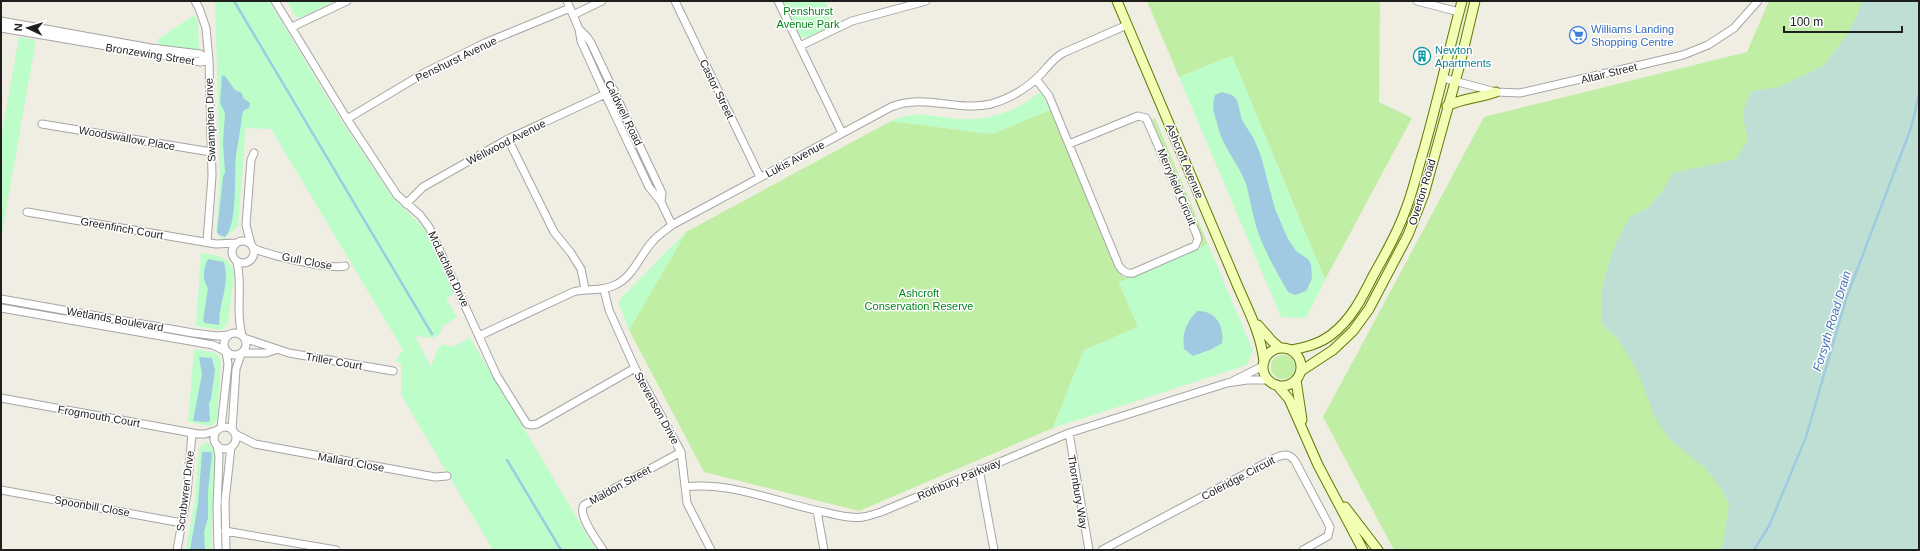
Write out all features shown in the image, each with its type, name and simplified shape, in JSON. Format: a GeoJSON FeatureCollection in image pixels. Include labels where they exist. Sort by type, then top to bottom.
{"type":"FeatureCollection","features":[{"type":"Feature","properties":{"kind":"street","name":"Swamphen Drive"},"geometry":{"type":"LineString","coordinates":[[195,1],[200,8],[206,28],[209,60],[212,176],[207,242]]}},
{"type":"Feature","properties":{"kind":"street","name":"McLachlan Drive"},"geometry":{"type":"LineString","coordinates":[[275,1],[347,119],[397,195],[420,215],[429,227],[497,376],[525,422],[530,425],[537,424],[634,368]]}},
{"type":"Feature","properties":{"kind":"street"},"geometry":{"type":"LineString","coordinates":[[292,27],[347,1]]}},
{"type":"Feature","properties":{"kind":"street","name":"Penshurst Avenue"},"geometry":{"type":"LineString","coordinates":[[347,119],[424,73],[486,43],[570,8],[602,1]]}},
{"type":"Feature","properties":{"kind":"street","name":"Castor Street"},"geometry":{"type":"LineString","coordinates":[[675,1],[760,177]]}},
{"type":"Feature","properties":{"kind":"street"},"geometry":{"type":"LineString","coordinates":[[778,1],[842,133]]}},
{"type":"Feature","properties":{"kind":"street"},"geometry":{"type":"LineString","coordinates":[[800,46],[852,21],[926,1]]}},
{"type":"Feature","properties":{"kind":"street","name":"Ashcroft Avenue"},"geometry":{"type":"LineString","coordinates":[[1117,1],[1239,290],[1254,320],[1262,344],[1264,364]]}},
{"type":"Feature","properties":{"kind":"street"},"geometry":{"type":"LineString","coordinates":[[1416,1],[1459,12]]}},
{"type":"Feature","properties":{"kind":"street","name":"Overton Road"},"geometry":{"type":"LineString","coordinates":[[1292,350],[1315,344],[1330,335],[1348,318],[1362,297],[1404,215],[1433,123],[1462,1]]}},
{"type":"Feature","properties":{"kind":"street","name":"Overton Road"},"geometry":{"type":"LineString","coordinates":[[1301,371],[1334,350],[1345,340],[1365,316],[1402,246],[1417,214],[1475,1]]}},
{"type":"Feature","properties":{"kind":"street","name":"Altair Street"},"geometry":{"type":"LineString","coordinates":[[1443,78],[1496,92],[1530,92],[1693,52],[1729,33],[1744,20],[1758,1]]}},
{"type":"Feature","properties":{"kind":"street","name":"Caldwell Road"},"geometry":{"type":"LineString","coordinates":[[570,8],[579,29],[581,41],[605,94],[649,187],[661,202],[672,225]]}},
{"type":"Feature","properties":{"kind":"street","name":"Bronzewing Street"},"geometry":{"type":"LineString","coordinates":[[1,21],[150,48],[200,54],[209,60]]}},
{"type":"Feature","properties":{"kind":"street","name":"Lukis Avenue"},"geometry":{"type":"LineString","coordinates":[[604,290],[617,284],[630,274],[654,240],[672,225],[897,105],[924,101],[963,107],[982,106],[1008,98],[1022,90],[1036,79],[1055,58],[1063,53],[1127,25]]}},
{"type":"Feature","properties":{"kind":"street","name":"Bronzewing Street"},"geometry":{"type":"LineString","coordinates":[[1,28],[155,55],[202,62],[209,60]]}},
{"type":"Feature","properties":{"kind":"street","name":"Caldwell Road"},"geometry":{"type":"LineString","coordinates":[[579,29],[587,37],[614,90],[662,193],[661,202]]}},
{"type":"Feature","properties":{"kind":"street","name":"Merryfield Circuit"},"geometry":{"type":"LineString","coordinates":[[1036,79],[1049,96],[1068,144],[1119,266],[1123,271],[1128,273],[1134,272],[1195,246],[1198,240],[1196,233],[1146,118],[1138,116],[1068,144]]}},
{"type":"Feature","properties":{"kind":"street","name":"Wellwood Avenue"},"geometry":{"type":"LineString","coordinates":[[406,204],[423,186],[508,139],[614,90]]}},
{"type":"Feature","properties":{"kind":"street"},"geometry":{"type":"LineString","coordinates":[[1447,106],[1455,102],[1484,97],[1496,92]]}},
{"type":"Feature","properties":{"kind":"street","name":"Woodswallow Place"},"geometry":{"type":"LineString","coordinates":[[42,124],[211,152]]}},
{"type":"Feature","properties":{"kind":"street"},"geometry":{"type":"LineString","coordinates":[[508,139],[554,232],[571,253],[581,269],[585,289]]}},
{"type":"Feature","properties":{"kind":"street"},"geometry":{"type":"LineString","coordinates":[[240,282],[254,254],[246,225],[251,160],[254,153]]}},
{"type":"Feature","properties":{"kind":"street","name":"Greenfinch Court"},"geometry":{"type":"LineString","coordinates":[[27,212],[216,244],[237,243]]}},
{"type":"Feature","properties":{"kind":"street"},"geometry":{"type":"LineString","coordinates":[[226,550],[225,501],[232,446],[236,440],[234,432],[236,369],[241,354],[246,346],[238,314],[240,282],[237,262],[232,256],[232,249],[237,243],[246,225]]}},
{"type":"Feature","properties":{"kind":"street"},"geometry":{"type":"LineString","coordinates":[[237,243],[244,241],[252,246]]}},
{"type":"Feature","properties":{"kind":"street","name":"Greenfinch Court"},"geometry":{"type":"LineString","coordinates":[[216,244],[232,256]]}},
{"type":"Feature","properties":{"kind":"street","name":"Gull Close"},"geometry":{"type":"LineString","coordinates":[[252,246],[269,254],[332,266],[345,266]]}},
{"type":"Feature","properties":{"kind":"street","name":"Gull Close"},"geometry":{"type":"LineString","coordinates":[[250,261],[269,254]]}},
{"type":"Feature","properties":{"kind":"street"},"geometry":{"type":"LineString","coordinates":[[237,262],[243,264],[250,261]]}},
{"type":"Feature","properties":{"kind":"street"},"geometry":{"type":"LineString","coordinates":[[479,336],[585,289],[604,290]]}},
{"type":"Feature","properties":{"kind":"street","name":"Stevenson Drive"},"geometry":{"type":"LineString","coordinates":[[604,290],[609,310],[634,368],[681,452],[687,503],[711,550]]}},
{"type":"Feature","properties":{"kind":"street","name":"Wetlands Boulevard"},"geometry":{"type":"LineString","coordinates":[[1,299],[193,333],[217,336],[229,334]]}},
{"type":"Feature","properties":{"kind":"street","name":"Wetlands Boulevard"},"geometry":{"type":"LineString","coordinates":[[1,308],[213,345],[226,352]]}},
{"type":"Feature","properties":{"kind":"street"},"geometry":{"type":"LineString","coordinates":[[218,550],[217,508],[219,456],[215,435],[219,429],[228,364],[223,343],[238,314]]}},
{"type":"Feature","properties":{"kind":"street","name":"Ashcroft Avenue"},"geometry":{"type":"LineString","coordinates":[[1254,320],[1280,348]]}},
{"type":"Feature","properties":{"kind":"street"},"geometry":{"type":"LineString","coordinates":[[229,334],[236,333],[243,337]]}},
{"type":"Feature","properties":{"kind":"street","name":"Triller Court"},"geometry":{"type":"LineString","coordinates":[[243,337],[276,350],[393,371]]}},
{"type":"Feature","properties":{"kind":"street"},"geometry":{"type":"LineString","coordinates":[[1273,382],[1285,385],[1296,380],[1301,371],[1300,359],[1292,350],[1280,348],[1270,352],[1264,364],[1265,374],[1289,399],[1318,465],[1363,550]]}},
{"type":"Feature","properties":{"kind":"street","name":"Triller Court"},"geometry":{"type":"LineString","coordinates":[[241,354],[276,350]]}},
{"type":"Feature","properties":{"kind":"street"},"geometry":{"type":"LineString","coordinates":[[226,352],[233,356],[241,354]]}},
{"type":"Feature","properties":{"kind":"street","name":"Rothbury Parkway"},"geometry":{"type":"LineString","coordinates":[[1227,383],[1264,364]]}},
{"type":"Feature","properties":{"kind":"street","name":"Rothbury Parkway"},"geometry":{"type":"LineString","coordinates":[[685,488],[699,486],[722,487],[817,510],[850,517],[863,517],[881,512],[979,469],[1069,433],[1227,383],[1247,380],[1273,382]]}},
{"type":"Feature","properties":{"kind":"street"},"geometry":{"type":"LineString","coordinates":[[1296,380],[1304,432]]}},
{"type":"Feature","properties":{"kind":"street","name":"Frogmouth Court"},"geometry":{"type":"LineString","coordinates":[[1,398],[195,433],[205,434],[219,429]]}},
{"type":"Feature","properties":{"kind":"street"},"geometry":{"type":"LineString","coordinates":[[219,429],[227,427],[234,432]]}},
{"type":"Feature","properties":{"kind":"street","name":"Mallard Close"},"geometry":{"type":"LineString","coordinates":[[234,432],[256,444]]}},
{"type":"Feature","properties":{"kind":"street","name":"Frogmouth Court"},"geometry":{"type":"LineString","coordinates":[[195,433],[216,444]]}},
{"type":"Feature","properties":{"kind":"street","name":"Scrubwren Drive"},"geometry":{"type":"LineString","coordinates":[[177,550],[187,494],[195,433]]}},
{"type":"Feature","properties":{"kind":"street","name":"Thornbury Way"},"geometry":{"type":"LineString","coordinates":[[1069,433],[1089,550]]}},
{"type":"Feature","properties":{"kind":"street"},"geometry":{"type":"LineString","coordinates":[[216,444],[222,448],[232,446]]}},
{"type":"Feature","properties":{"kind":"street","name":"Mallard Close"},"geometry":{"type":"LineString","coordinates":[[232,446],[256,444],[435,477],[447,476]]}},
{"type":"Feature","properties":{"kind":"street","name":"Maldon Street"},"geometry":{"type":"LineString","coordinates":[[603,550],[581,512],[584,504],[681,452]]}},
{"type":"Feature","properties":{"kind":"street","name":"Coleridge Circuit"},"geometry":{"type":"LineString","coordinates":[[1102,550],[1286,454],[1295,462],[1330,528],[1328,536],[1303,550]]}},
{"type":"Feature","properties":{"kind":"street"},"geometry":{"type":"LineString","coordinates":[[979,469],[994,550]]}},
{"type":"Feature","properties":{"kind":"street"},"geometry":{"type":"LineString","coordinates":[[1331,489],[1378,550]]}},
{"type":"Feature","properties":{"kind":"street","name":"Spoonbill Close"},"geometry":{"type":"LineString","coordinates":[[1,490],[182,523]]}},
{"type":"Feature","properties":{"kind":"street"},"geometry":{"type":"LineString","coordinates":[[817,510],[824,550]]}},
{"type":"Feature","properties":{"kind":"street"},"geometry":{"type":"LineString","coordinates":[[225,531],[336,550]]}},
{"type":"Feature","properties":{"kind":"green space"},"geometry":{"type":"Polygon","coordinates":[[[215,1],[269,1],[337,114],[393,198],[424,228],[454,294],[446,298],[457,317],[443,326],[439,335],[432,338],[415,336],[431,367],[438,348],[444,344],[453,347],[470,338],[596,550],[493,550],[401,395],[401,363],[395,361],[403,350],[271,129],[246,128],[238,226],[224,239],[222,239],[216,232],[220,176],[215,1]]]}},
{"type":"Feature","properties":{"kind":"green space"},"geometry":{"type":"Polygon","coordinates":[[[286,1],[335,1],[300,18],[296,17],[286,1]]]}},
{"type":"Feature","properties":{"kind":"green space","name":"Penshurst Avenue Park"},"geometry":{"type":"Polygon","coordinates":[[[782,1],[826,1],[832,26],[808,37],[800,37],[782,1]]]}},
{"type":"Feature","properties":{"kind":"green space"},"geometry":{"type":"Polygon","coordinates":[[[1147,1],[1380,1],[1379,102],[1412,118],[1325,280],[1232,56],[1179,77],[1147,1]]]}},
{"type":"Feature","properties":{"kind":"green space"},"geometry":{"type":"Polygon","coordinates":[[[1769,1],[1919,1],[1919,550],[1394,550],[1323,417],[1484,117],[1747,52],[1769,1]]]}},
{"type":"Feature","properties":{"kind":"green space"},"geometry":{"type":"Polygon","coordinates":[[[194,15],[198,21],[199,54],[162,49],[157,40],[194,15]]]}},
{"type":"Feature","properties":{"kind":"green space"},"geometry":{"type":"Polygon","coordinates":[[[19,37],[36,40],[1,239],[1,138],[19,37]]]}},
{"type":"Feature","properties":{"kind":"green space"},"geometry":{"type":"Polygon","coordinates":[[[1232,56],[1325,280],[1306,318],[1281,317],[1179,77],[1232,56]]]}},
{"type":"Feature","properties":{"kind":"green space"},"geometry":{"type":"Polygon","coordinates":[[[1041,92],[1050,110],[992,134],[891,121],[913,115],[962,119],[986,118],[1011,110],[1041,92]]]}},
{"type":"Feature","properties":{"kind":"green space","name":"Ashcroft Conservation Reserve"},"geometry":{"type":"Polygon","coordinates":[[[1050,110],[1119,274],[1125,278],[1132,277],[1119,283],[1138,327],[1084,350],[1053,428],[859,511],[704,472],[629,330],[686,232],[891,121],[992,134],[1050,110]]]}},
{"type":"Feature","properties":{"kind":"green space"},"geometry":{"type":"Polygon","coordinates":[[[1155,118],[1209,247],[1194,250],[1201,246],[1202,237],[1152,120],[1155,118]]]}},
{"type":"Feature","properties":{"kind":"green space"},"geometry":{"type":"Polygon","coordinates":[[[686,232],[629,330],[619,304],[620,299],[686,232]]]}},
{"type":"Feature","properties":{"kind":"green space"},"geometry":{"type":"Polygon","coordinates":[[[1208,244],[1253,351],[1247,365],[1053,428],[1084,350],[1138,327],[1119,282],[1208,244]]]}},
{"type":"Feature","properties":{"kind":"green space"},"geometry":{"type":"Polygon","coordinates":[[[201,253],[223,258],[233,269],[234,275],[228,324],[221,330],[196,326],[201,253]]]}},
{"type":"Feature","properties":{"kind":"green space"},"geometry":{"type":"Polygon","coordinates":[[[194,349],[216,353],[221,360],[217,421],[210,426],[188,422],[194,349]]]}},
{"type":"Feature","properties":{"kind":"green space"},"geometry":{"type":"Polygon","coordinates":[[[1283,355],[1288,356],[1294,362],[1294,372],[1288,378],[1283,379],[1278,378],[1272,372],[1271,367],[1272,362],[1278,356],[1283,355]]]}},
{"type":"Feature","properties":{"kind":"green space"},"geometry":{"type":"Polygon","coordinates":[[[205,443],[209,443],[216,458],[212,521],[212,550],[186,550],[195,499],[199,448],[205,443]]]}},
{"type":"Feature","properties":{"kind":"shaded area"},"geometry":{"type":"Polygon","coordinates":[[[1862,1],[1919,1],[1919,550],[1721,550],[1729,503],[1718,484],[1705,468],[1669,439],[1655,418],[1638,372],[1617,338],[1601,323],[1602,290],[1607,269],[1616,243],[1630,217],[1648,208],[1661,193],[1673,173],[1736,159],[1748,140],[1743,115],[1745,105],[1752,91],[1779,87],[1823,66],[1845,38],[1857,16],[1862,1]]]}},
{"type":"Feature","properties":{"kind":"shaded area"},"geometry":{"type":"Polygon","coordinates":[[[222,75],[225,76],[235,90],[242,93],[243,98],[250,103],[249,108],[244,110],[242,115],[236,155],[234,211],[229,231],[225,237],[219,235],[217,232],[223,177],[225,172],[223,143],[225,113],[220,103],[222,75]]]}},
{"type":"Feature","properties":{"kind":"shaded area"},"geometry":{"type":"Polygon","coordinates":[[[1222,92],[1232,95],[1237,100],[1242,120],[1254,139],[1261,156],[1275,209],[1288,239],[1296,251],[1308,259],[1311,264],[1312,279],[1306,291],[1295,295],[1288,292],[1262,243],[1256,226],[1246,184],[1220,135],[1213,104],[1215,95],[1222,92]]]}},
{"type":"Feature","properties":{"kind":"shaded area"},"geometry":{"type":"Polygon","coordinates":[[[208,259],[224,262],[226,281],[219,325],[205,323],[203,321],[208,288],[204,274],[208,259]]]}},
{"type":"Feature","properties":{"kind":"shaded area"},"geometry":{"type":"Polygon","coordinates":[[[1197,311],[1203,311],[1214,316],[1220,325],[1223,337],[1222,343],[1212,349],[1193,356],[1184,349],[1184,333],[1190,320],[1197,311]]]}},
{"type":"Feature","properties":{"kind":"shaded area"},"geometry":{"type":"Polygon","coordinates":[[[199,357],[212,358],[215,370],[209,404],[210,421],[206,422],[193,421],[202,374],[199,357]]]}},
{"type":"Feature","properties":{"kind":"shaded area"},"geometry":{"type":"Polygon","coordinates":[[[202,452],[211,452],[212,455],[208,491],[208,518],[204,532],[205,550],[190,550],[198,504],[202,452]]]}},
{"type":"Feature","properties":{"kind":"waterway"},"geometry":{"type":"LineString","coordinates":[[234,1],[432,334]]}},
{"type":"Feature","properties":{"kind":"waterway","name":"Forsyth Road Drain"},"geometry":{"type":"LineString","coordinates":[[1754,550],[1769,526],[1806,437],[1846,299],[1911,128],[1919,95]]}},
{"type":"Feature","properties":{"kind":"waterway"},"geometry":{"type":"LineString","coordinates":[[507,460],[561,550]]}},
{"type":"Feature","properties":{"kind":"place","name":"Williams Landing Shopping Centre"},"geometry":{"type":"Point","coordinates":[1578,35]}},
{"type":"Feature","properties":{"kind":"place","name":"Newton Apartments"},"geometry":{"type":"Point","coordinates":[1422,56]}}]}
